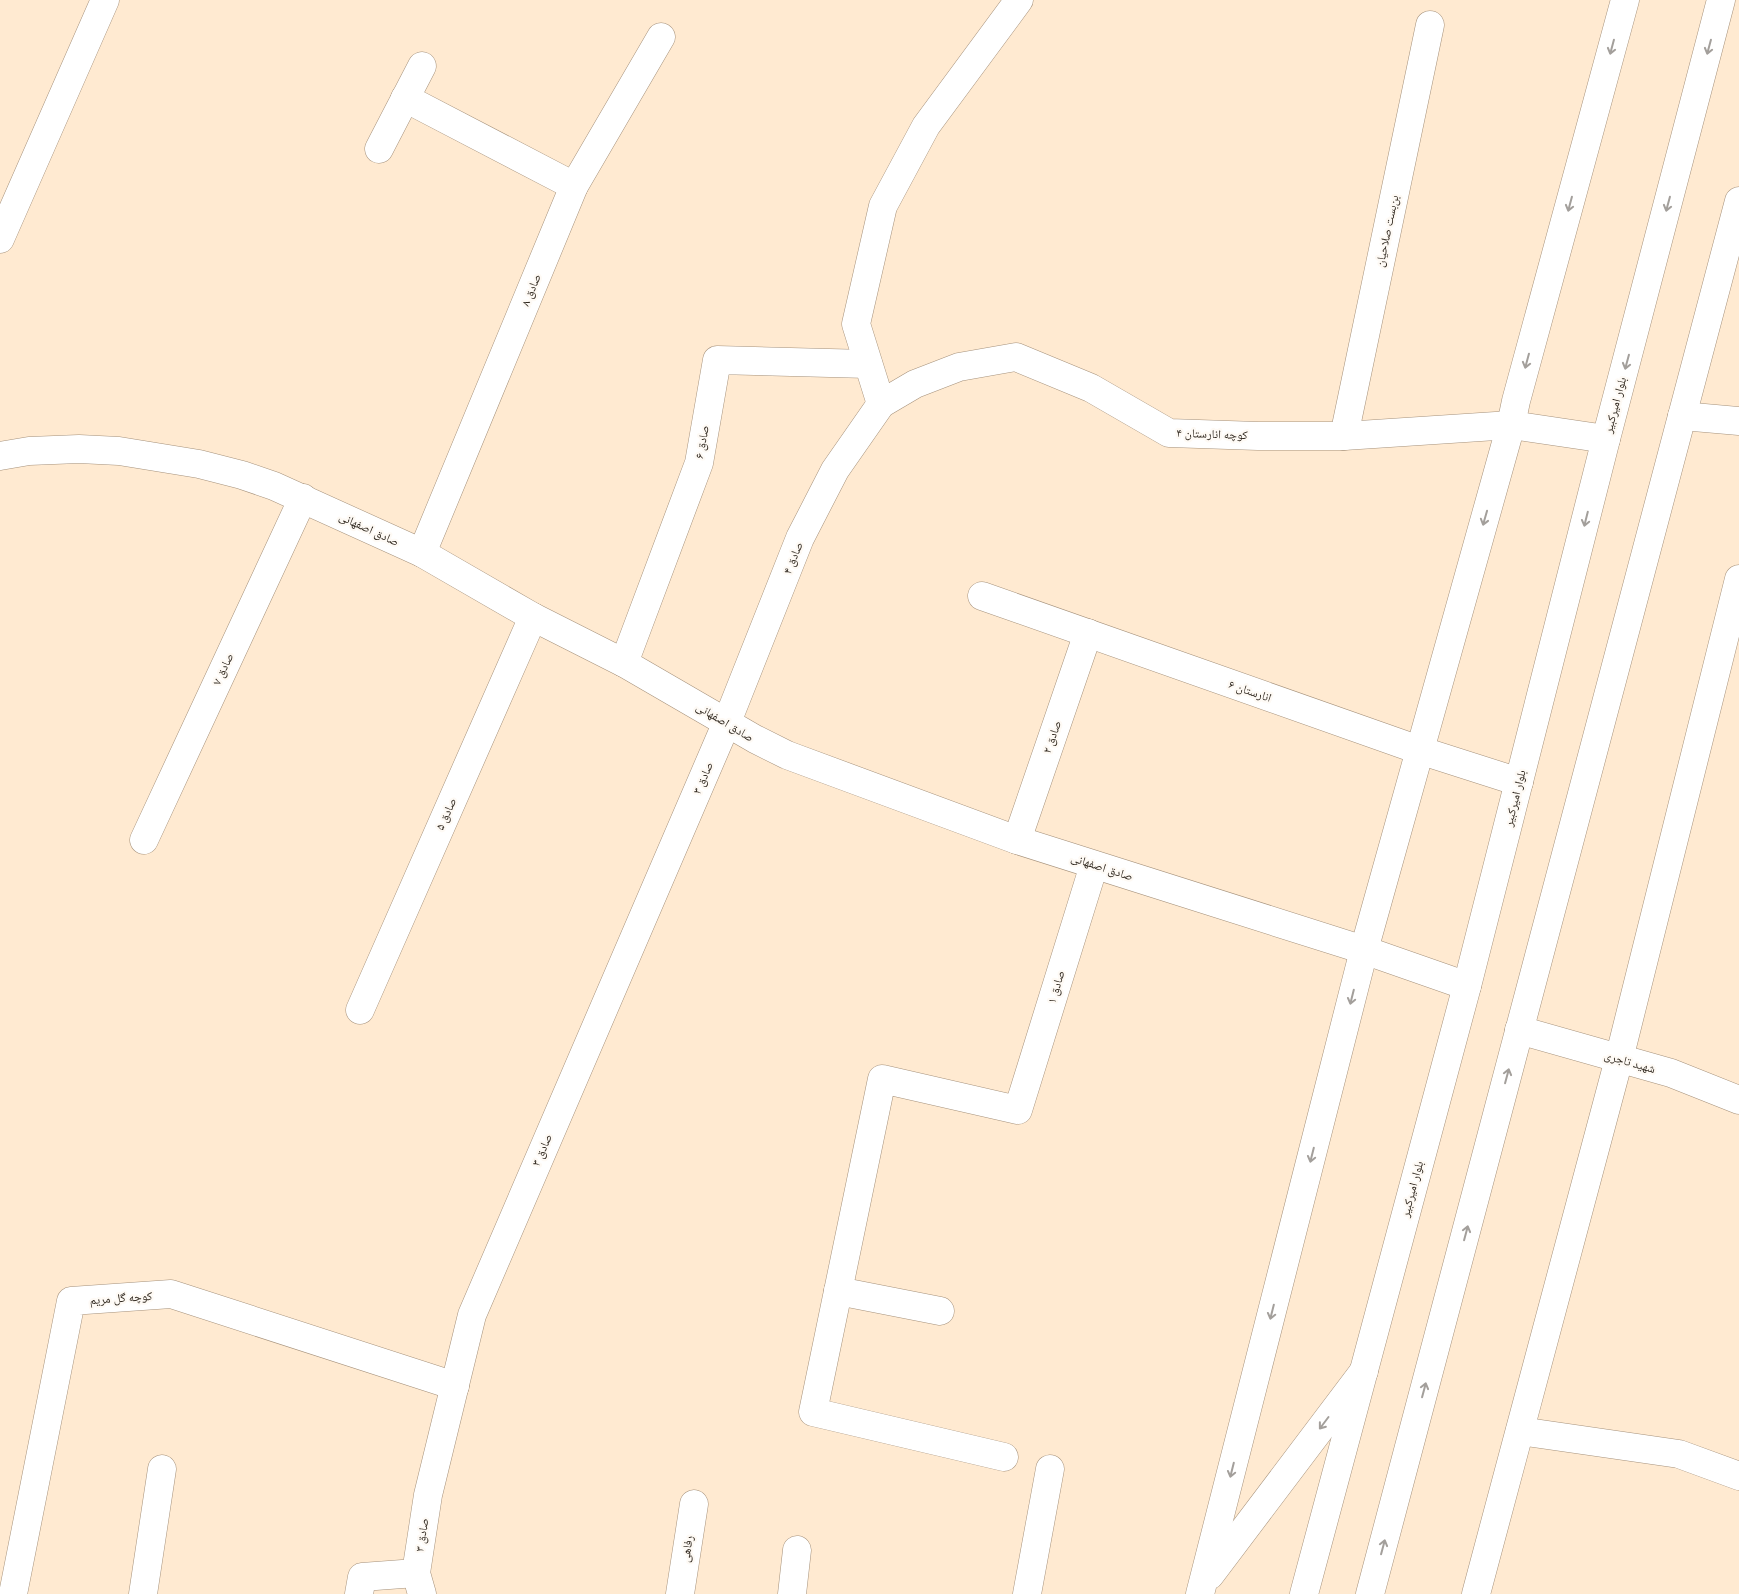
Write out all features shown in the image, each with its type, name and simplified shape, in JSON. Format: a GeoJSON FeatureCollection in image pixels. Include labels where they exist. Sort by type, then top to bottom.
{"type":"FeatureCollection","features":[{"type":"Feature","properties":{"kind":"street"},"geometry":{"type":"LineString","coordinates":[[0,239],[106,0]]}},
{"type":"Feature","properties":{"kind":"street"},"geometry":{"type":"LineString","coordinates":[[881,404],[856,324],[883,206],[926,126],[1019,0]]}},
{"type":"Feature","properties":{"kind":"street"},"geometry":{"type":"LineString","coordinates":[[1201,1590],[1364,950],[1511,425],[1625,0]]}},
{"type":"Feature","properties":{"kind":"street","name":"بلوار امیرکبیر"},"geometry":{"type":"LineString","coordinates":[[1304,1594],[1467,986],[1606,439],[1721,0]]}},
{"type":"Feature","properties":{"kind":"street","name":"بن‌بست صلاحیان"},"geometry":{"type":"LineString","coordinates":[[1344,436],[1430,25]]}},
{"type":"Feature","properties":{"kind":"street","name":"صادق ۸"},"geometry":{"type":"LineString","coordinates":[[422,553],[574,186],[662,37]]}},
{"type":"Feature","properties":{"kind":"street"},"geometry":{"type":"LineString","coordinates":[[378,149],[422,66]]}},
{"type":"Feature","properties":{"kind":"street"},"geometry":{"type":"LineString","coordinates":[[405,98],[574,186]]}},
{"type":"Feature","properties":{"kind":"street"},"geometry":{"type":"LineString","coordinates":[[1370,1594],[1739,201]]}},
{"type":"Feature","properties":{"kind":"street","name":"کوچه انارستان ۴"},"geometry":{"type":"LineString","coordinates":[[881,404],[915,384],[959,367],[1016,356],[1091,388],[1169,433],[1344,436],[1511,425],[1606,439]]}},
{"type":"Feature","properties":{"kind":"street","name":"صادق ۶"},"geometry":{"type":"LineString","coordinates":[[624,663],[699,463],[717,360],[868,364]]}},
{"type":"Feature","properties":{"kind":"street","name":"صادق ۴"},"geometry":{"type":"LineString","coordinates":[[727,722],[800,538],[835,470],[881,404]]}},
{"type":"Feature","properties":{"kind":"street"},"geometry":{"type":"LineString","coordinates":[[1682,416],[1739,421]]}},
{"type":"Feature","properties":{"kind":"street","name":"صادق اصفهانی"},"geometry":{"type":"LineString","coordinates":[[0,456],[29,451],[79,448],[118,451],[199,464],[250,478],[303,498],[422,553],[533,617],[624,663],[755,740],[788,755],[1017,840],[1364,950],[1467,986]]}},
{"type":"Feature","properties":{"kind":"street","name":"صادق ۷"},"geometry":{"type":"LineString","coordinates":[[144,840],[303,498]]}},
{"type":"Feature","properties":{"kind":"street"},"geometry":{"type":"LineString","coordinates":[[1476,1594],[1619,1059],[1739,579]]}},
{"type":"Feature","properties":{"kind":"street","name":"انارستان ۶"},"geometry":{"type":"LineString","coordinates":[[982,596],[1419,750],[1519,782]]}},
{"type":"Feature","properties":{"kind":"street","name":"صادق ۵"},"geometry":{"type":"LineString","coordinates":[[360,1010],[533,617]]}},
{"type":"Feature","properties":{"kind":"street","name":"صادق ۲"},"geometry":{"type":"LineString","coordinates":[[1017,840],[1088,633]]}},
{"type":"Feature","properties":{"kind":"street","name":"صادق ۳"},"geometry":{"type":"LineString","coordinates":[[419,1584],[428,1496],[472,1314],[727,722]]}},
{"type":"Feature","properties":{"kind":"street","name":"صادق ۱"},"geometry":{"type":"LineString","coordinates":[[838,1291],[882,1079],[1018,1110],[1094,864]]}},
{"type":"Feature","properties":{"kind":"street","name":"شهید تاجری"},"geometry":{"type":"LineString","coordinates":[[1519,1030],[1670,1073],[1739,1100]]}},
{"type":"Feature","properties":{"kind":"street"},"geometry":{"type":"LineString","coordinates":[[940,1311],[838,1291],[813,1412],[1004,1457]]}},
{"type":"Feature","properties":{"kind":"street","name":"کوچه گل مریم"},"geometry":{"type":"LineString","coordinates":[[13,1594],[71,1302],[171,1294],[455,1386]]}},
{"type":"Feature","properties":{"kind":"street"},"geometry":{"type":"LineString","coordinates":[[1201,1590],[1364,1370]]}},
{"type":"Feature","properties":{"kind":"street"},"geometry":{"type":"LineString","coordinates":[[1520,1431],[1679,1454],[1739,1476]]}},
{"type":"Feature","properties":{"kind":"street"},"geometry":{"type":"LineString","coordinates":[[143,1594],[162,1469]]}},
{"type":"Feature","properties":{"kind":"street"},"geometry":{"type":"LineString","coordinates":[[1026,1594],[1050,1469]]}},
{"type":"Feature","properties":{"kind":"street","name":"رفاهی"},"geometry":{"type":"LineString","coordinates":[[680,1594],[694,1504]]}},
{"type":"Feature","properties":{"kind":"street"},"geometry":{"type":"LineString","coordinates":[[792,1594],[797,1550]]}},
{"type":"Feature","properties":{"kind":"street"},"geometry":{"type":"LineString","coordinates":[[359,1594],[362,1577],[419,1584]]}}]}
